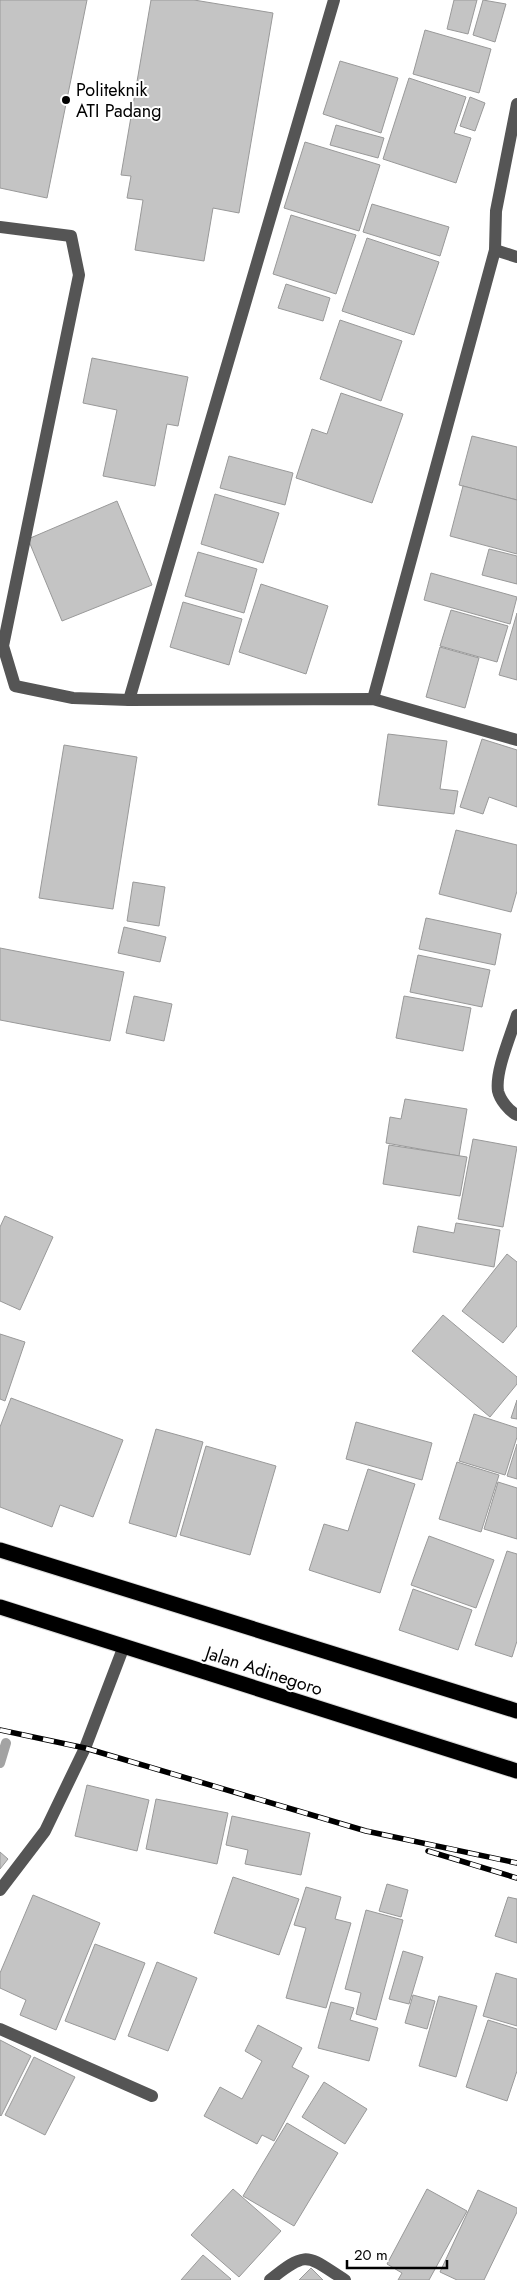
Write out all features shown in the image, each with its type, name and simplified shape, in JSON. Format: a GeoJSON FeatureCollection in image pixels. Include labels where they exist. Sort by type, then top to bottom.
{"type":"FeatureCollection","features":[{"type":"Feature","properties":{"kind":"highway","name":"Jalan Adinegoro"},"geometry":{"type":"LineString","coordinates":[[0,1550],[517,1711]]}},
{"type":"Feature","properties":{"kind":"highway","name":"Jalan Adinegoro"},"geometry":{"type":"LineString","coordinates":[[0,1607],[517,1771]]}},
{"type":"Feature","properties":{"kind":"street"},"geometry":{"type":"LineString","coordinates":[[129,700],[334,0]]}},
{"type":"Feature","properties":{"kind":"street"},"geometry":{"type":"LineString","coordinates":[[373,699],[495,250],[496,211],[517,104]]}},
{"type":"Feature","properties":{"kind":"street"},"geometry":{"type":"LineString","coordinates":[[0,227],[71,236],[79,274],[3,646],[15,686],[73,698],[129,700],[373,699],[517,740]]}},
{"type":"Feature","properties":{"kind":"street"},"geometry":{"type":"LineString","coordinates":[[495,250],[517,257]]}},
{"type":"Feature","properties":{"kind":"street"},"geometry":{"type":"LineString","coordinates":[[517,1014],[501,1070],[498,1091],[504,1103],[517,1115]]}},
{"type":"Feature","properties":{"kind":"street"},"geometry":{"type":"LineString","coordinates":[[0,1890],[45,1831],[85,1748],[124,1646]]}},
{"type":"Feature","properties":{"kind":"street"},"geometry":{"type":"LineString","coordinates":[[0,2029],[152,2096]]}},
{"type":"Feature","properties":{"kind":"street"},"geometry":{"type":"LineString","coordinates":[[270,2280],[294,2261],[307,2258],[346,2280]]}},
{"type":"Feature","properties":{"kind":"building"},"geometry":{"type":"Polygon","coordinates":[[[0,0],[87,0],[47,198],[0,188],[0,0]]]}},
{"type":"Feature","properties":{"kind":"building"},"geometry":{"type":"Polygon","coordinates":[[[151,0],[194,0],[273,13],[239,213],[213,208],[204,261],[135,250],[143,200],[127,198],[131,176],[121,175],[151,0]]]}},
{"type":"Feature","properties":{"kind":"building"},"geometry":{"type":"Polygon","coordinates":[[[454,0],[477,0],[468,34],[447,29],[454,0]]]}},
{"type":"Feature","properties":{"kind":"building"},"geometry":{"type":"Polygon","coordinates":[[[483,0],[506,4],[495,42],[473,35],[483,0]]]}},
{"type":"Feature","properties":{"kind":"building"},"geometry":{"type":"Polygon","coordinates":[[[425,30],[491,49],[479,93],[413,74],[425,30]]]}},
{"type":"Feature","properties":{"kind":"building"},"geometry":{"type":"Polygon","coordinates":[[[340,61],[398,78],[381,133],[323,114],[340,61]]]}},
{"type":"Feature","properties":{"kind":"building"},"geometry":{"type":"Polygon","coordinates":[[[409,78],[466,97],[454,133],[471,138],[456,183],[383,159],[409,78]]]}},
{"type":"Feature","properties":{"kind":"building"},"geometry":{"type":"Polygon","coordinates":[[[470,97],[485,103],[475,131],[460,126],[470,97]]]}},
{"type":"Feature","properties":{"kind":"building"},"geometry":{"type":"Polygon","coordinates":[[[336,125],[384,138],[378,158],[330,145],[336,125]]]}},
{"type":"Feature","properties":{"kind":"building"},"geometry":{"type":"Polygon","coordinates":[[[305,142],[380,165],[359,231],[284,208],[305,142]]]}},
{"type":"Feature","properties":{"kind":"building"},"geometry":{"type":"Polygon","coordinates":[[[372,204],[449,227],[440,256],[363,232],[372,204]]]}},
{"type":"Feature","properties":{"kind":"building"},"geometry":{"type":"Polygon","coordinates":[[[291,215],[356,235],[336,294],[273,274],[291,215]]]}},
{"type":"Feature","properties":{"kind":"building"},"geometry":{"type":"Polygon","coordinates":[[[367,238],[439,262],[414,335],[342,311],[367,238]]]}},
{"type":"Feature","properties":{"kind":"building"},"geometry":{"type":"Polygon","coordinates":[[[286,284],[330,298],[323,321],[278,308],[286,284]]]}},
{"type":"Feature","properties":{"kind":"building"},"geometry":{"type":"Polygon","coordinates":[[[340,320],[402,341],[381,401],[320,379],[340,320]]]}},
{"type":"Feature","properties":{"kind":"building"},"geometry":{"type":"Polygon","coordinates":[[[92,358],[188,377],[178,426],[167,424],[155,486],[103,476],[117,410],[83,403],[92,358]]]}},
{"type":"Feature","properties":{"kind":"building"},"geometry":{"type":"Polygon","coordinates":[[[341,393],[403,414],[372,503],[296,478],[312,429],[327,434],[341,393]]]}},
{"type":"Feature","properties":{"kind":"building"},"geometry":{"type":"Polygon","coordinates":[[[472,436],[517,447],[517,500],[459,485],[472,436]]]}},
{"type":"Feature","properties":{"kind":"building"},"geometry":{"type":"Polygon","coordinates":[[[229,456],[293,473],[285,505],[220,488],[229,456]]]}},
{"type":"Feature","properties":{"kind":"building"},"geometry":{"type":"Polygon","coordinates":[[[463,486],[517,500],[517,554],[450,536],[463,486]]]}},
{"type":"Feature","properties":{"kind":"building"},"geometry":{"type":"Polygon","coordinates":[[[215,494],[279,513],[263,563],[201,544],[215,494]]]}},
{"type":"Feature","properties":{"kind":"building"},"geometry":{"type":"Polygon","coordinates":[[[117,501],[152,585],[62,621],[28,539],[117,501]]]}},
{"type":"Feature","properties":{"kind":"building"},"geometry":{"type":"Polygon","coordinates":[[[489,549],[517,556],[517,584],[482,575],[489,549]]]}},
{"type":"Feature","properties":{"kind":"building"},"geometry":{"type":"Polygon","coordinates":[[[198,552],[257,569],[244,613],[185,596],[198,552]]]}},
{"type":"Feature","properties":{"kind":"building"},"geometry":{"type":"Polygon","coordinates":[[[431,573],[517,597],[510,624],[424,600],[431,573]]]}},
{"type":"Feature","properties":{"kind":"building"},"geometry":{"type":"Polygon","coordinates":[[[261,584],[328,606],[306,674],[239,652],[261,584]]]}},
{"type":"Feature","properties":{"kind":"building"},"geometry":{"type":"Polygon","coordinates":[[[183,602],[242,619],[229,665],[170,647],[183,602]]]}},
{"type":"Feature","properties":{"kind":"building"},"geometry":{"type":"Polygon","coordinates":[[[451,610],[508,626],[497,662],[440,646],[451,610]]]}},
{"type":"Feature","properties":{"kind":"building"},"geometry":{"type":"Polygon","coordinates":[[[517,613],[517,680],[499,675],[517,613]]]}},
{"type":"Feature","properties":{"kind":"building"},"geometry":{"type":"Polygon","coordinates":[[[440,647],[479,658],[465,708],[426,697],[440,647]]]}},
{"type":"Feature","properties":{"kind":"building"},"geometry":{"type":"Polygon","coordinates":[[[388,734],[447,741],[440,789],[458,791],[454,814],[378,805],[388,734]]]}},
{"type":"Feature","properties":{"kind":"building"},"geometry":{"type":"Polygon","coordinates":[[[482,739],[517,750],[517,807],[489,797],[483,814],[460,807],[482,739]]]}},
{"type":"Feature","properties":{"kind":"building"},"geometry":{"type":"Polygon","coordinates":[[[64,745],[137,757],[113,909],[39,898],[64,745]]]}},
{"type":"Feature","properties":{"kind":"building"},"geometry":{"type":"Polygon","coordinates":[[[456,830],[517,845],[517,891],[511,912],[439,894],[456,830]]]}},
{"type":"Feature","properties":{"kind":"building"},"geometry":{"type":"Polygon","coordinates":[[[133,882],[165,887],[159,926],[127,921],[133,882]]]}},
{"type":"Feature","properties":{"kind":"building"},"geometry":{"type":"Polygon","coordinates":[[[426,918],[501,934],[495,965],[419,949],[426,918]]]}},
{"type":"Feature","properties":{"kind":"building"},"geometry":{"type":"Polygon","coordinates":[[[124,927],[166,937],[160,962],[118,953],[124,927]]]}},
{"type":"Feature","properties":{"kind":"building"},"geometry":{"type":"Polygon","coordinates":[[[0,948],[124,972],[110,1041],[0,1020],[0,948]]]}},
{"type":"Feature","properties":{"kind":"building"},"geometry":{"type":"Polygon","coordinates":[[[418,955],[490,970],[482,1007],[410,992],[418,955]]]}},
{"type":"Feature","properties":{"kind":"building"},"geometry":{"type":"Polygon","coordinates":[[[134,996],[172,1004],[164,1041],[126,1033],[134,996]]]}},
{"type":"Feature","properties":{"kind":"building"},"geometry":{"type":"Polygon","coordinates":[[[404,996],[471,1008],[463,1051],[396,1038],[404,996]]]}},
{"type":"Feature","properties":{"kind":"building"},"geometry":{"type":"Polygon","coordinates":[[[405,1099],[467,1109],[459,1156],[386,1143],[390,1117],[401,1119],[405,1099]]]}},
{"type":"Feature","properties":{"kind":"building"},"geometry":{"type":"Polygon","coordinates":[[[473,1139],[517,1147],[503,1227],[458,1219],[473,1139]]]}},
{"type":"Feature","properties":{"kind":"building"},"geometry":{"type":"Polygon","coordinates":[[[389,1145],[467,1157],[460,1196],[383,1184],[389,1145]]]}},
{"type":"Feature","properties":{"kind":"building"},"geometry":{"type":"Polygon","coordinates":[[[5,1216],[53,1237],[20,1310],[0,1301],[0,1227],[5,1216]]]}},
{"type":"Feature","properties":{"kind":"building"},"geometry":{"type":"Polygon","coordinates":[[[456,1223],[500,1230],[494,1267],[413,1252],[418,1226],[454,1233],[456,1223]]]}},
{"type":"Feature","properties":{"kind":"building"},"geometry":{"type":"Polygon","coordinates":[[[507,1254],[517,1262],[517,1326],[503,1343],[462,1311],[507,1254]]]}},
{"type":"Feature","properties":{"kind":"building"},"geometry":{"type":"Polygon","coordinates":[[[443,1315],[517,1377],[517,1384],[490,1417],[412,1351],[443,1315]]]}},
{"type":"Feature","properties":{"kind":"building"},"geometry":{"type":"Polygon","coordinates":[[[0,1334],[25,1342],[5,1401],[0,1399],[0,1334]]]}},
{"type":"Feature","properties":{"kind":"building"},"geometry":{"type":"Polygon","coordinates":[[[11,1398],[123,1440],[93,1517],[60,1505],[52,1527],[0,1507],[0,1427],[11,1398]]]}},
{"type":"Feature","properties":{"kind":"building"},"geometry":{"type":"Polygon","coordinates":[[[517,1400],[517,1419],[511,1418],[517,1400]]]}},
{"type":"Feature","properties":{"kind":"building"},"geometry":{"type":"Polygon","coordinates":[[[474,1414],[517,1428],[517,1437],[505,1475],[459,1461],[474,1414]]]}},
{"type":"Feature","properties":{"kind":"building"},"geometry":{"type":"Polygon","coordinates":[[[356,1422],[432,1443],[422,1480],[346,1459],[356,1422]]]}},
{"type":"Feature","properties":{"kind":"building"},"geometry":{"type":"Polygon","coordinates":[[[156,1429],[203,1442],[176,1537],[129,1523],[156,1429]]]}},
{"type":"Feature","properties":{"kind":"building"},"geometry":{"type":"Polygon","coordinates":[[[517,1444],[517,1479],[507,1476],[517,1444]]]}},
{"type":"Feature","properties":{"kind":"building"},"geometry":{"type":"Polygon","coordinates":[[[206,1446],[276,1466],[250,1555],[180,1535],[206,1446]]]}},
{"type":"Feature","properties":{"kind":"building"},"geometry":{"type":"Polygon","coordinates":[[[457,1462],[499,1475],[481,1532],[439,1519],[457,1462]]]}},
{"type":"Feature","properties":{"kind":"building"},"geometry":{"type":"Polygon","coordinates":[[[368,1469],[415,1484],[380,1593],[309,1570],[324,1524],[348,1531],[368,1469]]]}},
{"type":"Feature","properties":{"kind":"building"},"geometry":{"type":"Polygon","coordinates":[[[498,1482],[517,1488],[517,1539],[484,1529],[498,1482]]]}},
{"type":"Feature","properties":{"kind":"building"},"geometry":{"type":"Polygon","coordinates":[[[429,1536],[494,1560],[476,1608],[411,1585],[429,1536]]]}},
{"type":"Feature","properties":{"kind":"building"},"geometry":{"type":"Polygon","coordinates":[[[507,1551],[517,1554],[517,1641],[512,1657],[475,1645],[507,1551]]]}},
{"type":"Feature","properties":{"kind":"building"},"geometry":{"type":"Polygon","coordinates":[[[413,1589],[472,1610],[458,1650],[399,1630],[413,1589]]]}},
{"type":"Feature","properties":{"kind":"building"},"geometry":{"type":"Polygon","coordinates":[[[87,1785],[149,1800],[137,1851],[75,1836],[87,1785]]]}},
{"type":"Feature","properties":{"kind":"building"},"geometry":{"type":"Polygon","coordinates":[[[156,1799],[228,1813],[217,1864],[146,1849],[156,1799]]]}},
{"type":"Feature","properties":{"kind":"building"},"geometry":{"type":"Polygon","coordinates":[[[232,1816],[310,1833],[301,1875],[245,1864],[248,1850],[226,1845],[232,1816]]]}},
{"type":"Feature","properties":{"kind":"building"},"geometry":{"type":"Polygon","coordinates":[[[0,1852],[8,1859],[0,1869],[0,1852]]]}},
{"type":"Feature","properties":{"kind":"building"},"geometry":{"type":"Polygon","coordinates":[[[233,1877],[299,1899],[279,1955],[214,1933],[233,1877]]]}},
{"type":"Feature","properties":{"kind":"building"},"geometry":{"type":"Polygon","coordinates":[[[387,1884],[408,1890],[401,1917],[379,1911],[387,1884]]]}},
{"type":"Feature","properties":{"kind":"building"},"geometry":{"type":"Polygon","coordinates":[[[306,1887],[341,1897],[335,1919],[351,1923],[326,2008],[286,1998],[306,1928],[294,1925],[306,1887]]]}},
{"type":"Feature","properties":{"kind":"building"},"geometry":{"type":"Polygon","coordinates":[[[33,1895],[100,1923],[56,2030],[20,2015],[26,2000],[0,1988],[0,1973],[33,1895]]]}},
{"type":"Feature","properties":{"kind":"building"},"geometry":{"type":"Polygon","coordinates":[[[508,1897],[517,1899],[517,1943],[495,1936],[508,1897]]]}},
{"type":"Feature","properties":{"kind":"building"},"geometry":{"type":"Polygon","coordinates":[[[366,1910],[403,1920],[376,2020],[356,2014],[361,1993],[345,1989],[366,1910]]]}},
{"type":"Feature","properties":{"kind":"building"},"geometry":{"type":"Polygon","coordinates":[[[95,1944],[145,1963],[115,2040],[65,2021],[95,1944]]]}},
{"type":"Feature","properties":{"kind":"building"},"geometry":{"type":"Polygon","coordinates":[[[403,1951],[423,1957],[409,2004],[389,1999],[403,1951]]]}},
{"type":"Feature","properties":{"kind":"building"},"geometry":{"type":"Polygon","coordinates":[[[157,1962],[197,1978],[168,2051],[128,2036],[157,1962]]]}},
{"type":"Feature","properties":{"kind":"building"},"geometry":{"type":"Polygon","coordinates":[[[496,1973],[517,1979],[517,2026],[483,2016],[496,1973]]]}},
{"type":"Feature","properties":{"kind":"building"},"geometry":{"type":"Polygon","coordinates":[[[413,1995],[435,2001],[427,2029],[405,2023],[413,1995]]]}},
{"type":"Feature","properties":{"kind":"building"},"geometry":{"type":"Polygon","coordinates":[[[439,1996],[477,2006],[456,2077],[419,2066],[439,1996]]]}},
{"type":"Feature","properties":{"kind":"building"},"geometry":{"type":"Polygon","coordinates":[[[331,2002],[354,2008],[350,2020],[378,2028],[369,2061],[318,2048],[331,2002]]]}},
{"type":"Feature","properties":{"kind":"building"},"geometry":{"type":"Polygon","coordinates":[[[488,2020],[517,2029],[517,2071],[507,2101],[466,2087],[488,2020]]]}},
{"type":"Feature","properties":{"kind":"building"},"geometry":{"type":"Polygon","coordinates":[[[258,2025],[302,2048],[292,2067],[309,2076],[274,2141],[262,2135],[257,2144],[204,2116],[220,2087],[242,2099],[262,2061],[245,2051],[258,2025]]]}},
{"type":"Feature","properties":{"kind":"building"},"geometry":{"type":"Polygon","coordinates":[[[0,2040],[31,2056],[1,2116],[0,2115],[0,2040]]]}},
{"type":"Feature","properties":{"kind":"building"},"geometry":{"type":"Polygon","coordinates":[[[34,2057],[75,2077],[45,2135],[5,2115],[34,2057]]]}},
{"type":"Feature","properties":{"kind":"building"},"geometry":{"type":"Polygon","coordinates":[[[324,2082],[367,2109],[345,2144],[302,2117],[324,2082]]]}},
{"type":"Feature","properties":{"kind":"building"},"geometry":{"type":"Polygon","coordinates":[[[287,2123],[338,2153],[294,2226],[243,2196],[287,2123]]]}},
{"type":"Feature","properties":{"kind":"building"},"geometry":{"type":"Polygon","coordinates":[[[233,2189],[281,2231],[239,2277],[191,2235],[233,2189]]]}},
{"type":"Feature","properties":{"kind":"building"},"geometry":{"type":"Polygon","coordinates":[[[427,2189],[467,2211],[429,2280],[398,2280],[402,2273],[387,2264],[427,2189]]]}},
{"type":"Feature","properties":{"kind":"building"},"geometry":{"type":"Polygon","coordinates":[[[478,2190],[517,2208],[517,2212],[484,2280],[457,2280],[440,2272],[478,2190]]]}},
{"type":"Feature","properties":{"kind":"building"},"geometry":{"type":"Polygon","coordinates":[[[203,2255],[231,2279],[181,2280],[203,2255]]]}},
{"type":"Feature","properties":{"kind":"building"},"geometry":{"type":"Polygon","coordinates":[[[311,2268],[323,2280],[299,2280],[311,2268]]]}},
{"type":"Feature","properties":{"kind":"waterway"},"geometry":{"type":"LineString","coordinates":[[0,1763],[6,1743]]}},
{"type":"Feature","properties":{"kind":"railway"},"geometry":{"type":"LineString","coordinates":[[0,1730],[85,1748],[366,1831],[517,1863]]}},
{"type":"Feature","properties":{"kind":"railway"},"geometry":{"type":"LineString","coordinates":[[428,1851],[517,1878]]}},
{"type":"Feature","properties":{"kind":"place","name":"Politeknik ATI Padang"},"geometry":{"type":"Point","coordinates":[66,100]}}]}
